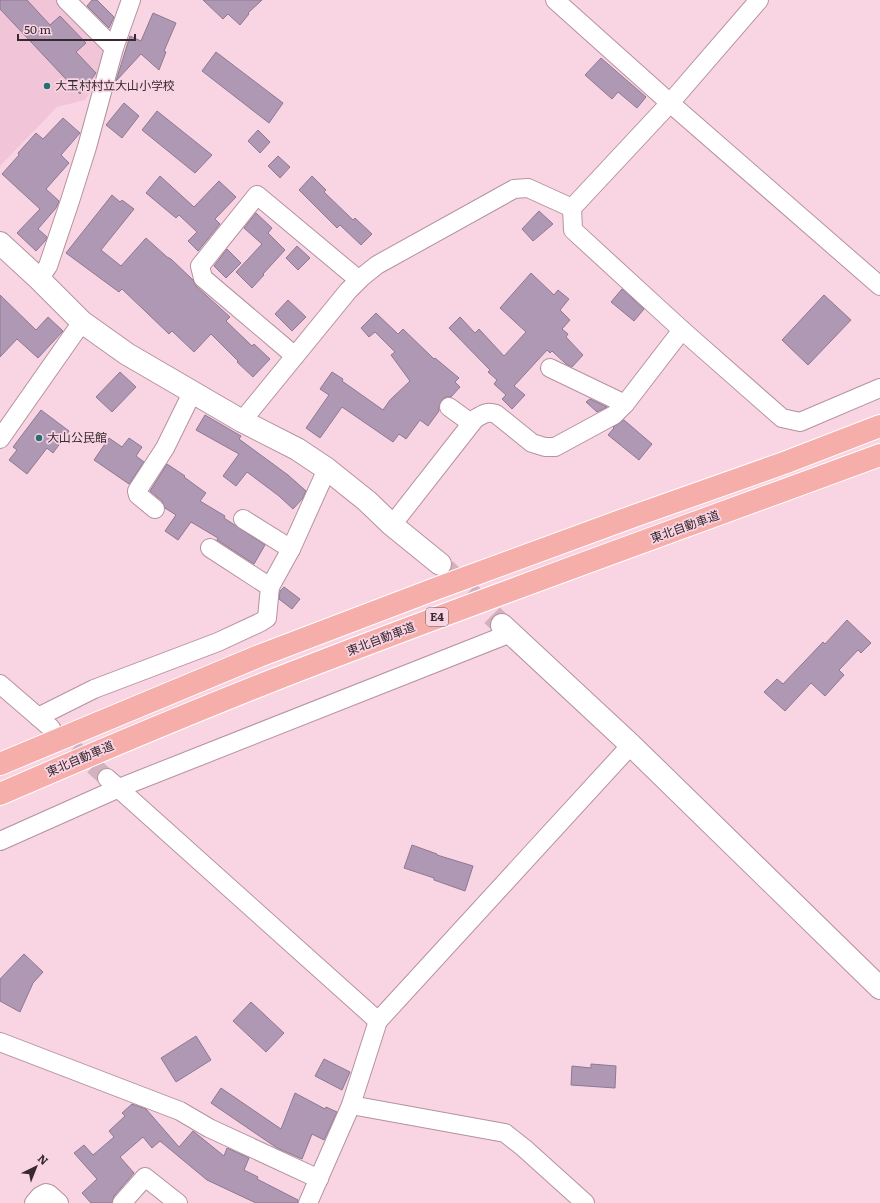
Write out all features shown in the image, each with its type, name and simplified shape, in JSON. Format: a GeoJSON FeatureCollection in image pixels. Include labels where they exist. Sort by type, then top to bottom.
{"type":"FeatureCollection","features":[{"type":"Feature","properties":{"kind":"highway","name":"E4"},"geometry":{"type":"LineString","coordinates":[[0,764],[259,656],[435,589],[784,463],[880,426]]}},
{"type":"Feature","properties":{"kind":"highway","name":"東北自動車道"},"geometry":{"type":"LineString","coordinates":[[0,794],[160,726],[300,670],[468,606],[880,455]]}},
{"type":"Feature","properties":{"kind":"street"},"geometry":{"type":"LineString","coordinates":[[66,0],[114,48]]}},
{"type":"Feature","properties":{"kind":"street"},"geometry":{"type":"LineString","coordinates":[[39,279],[48,266],[72,194],[87,147],[114,48],[131,0]]}},
{"type":"Feature","properties":{"kind":"street"},"geometry":{"type":"LineString","coordinates":[[555,0],[670,103],[880,286]]}},
{"type":"Feature","properties":{"kind":"street"},"geometry":{"type":"LineString","coordinates":[[759,0],[670,103],[572,208],[572,230],[782,418],[800,422],[880,388]]}},
{"type":"Feature","properties":{"kind":"street"},"geometry":{"type":"LineString","coordinates":[[242,421],[359,280],[377,265],[514,189],[528,188],[572,208]]}},
{"type":"Feature","properties":{"kind":"street"},"geometry":{"type":"LineString","coordinates":[[295,356],[203,278],[200,266],[257,195],[359,280]]}},
{"type":"Feature","properties":{"kind":"street"},"geometry":{"type":"LineString","coordinates":[[0,243],[82,322],[127,354],[242,421],[297,449],[327,469],[367,501],[392,525],[440,564]]}},
{"type":"Feature","properties":{"kind":"street"},"geometry":{"type":"LineString","coordinates":[[0,439],[82,322]]}},
{"type":"Feature","properties":{"kind":"street"},"geometry":{"type":"LineString","coordinates":[[392,525],[475,419],[484,413],[490,412],[496,414],[539,446],[555,447],[614,415],[625,404],[682,330]]}},
{"type":"Feature","properties":{"kind":"street"},"geometry":{"type":"LineString","coordinates":[[550,368],[625,404]]}},
{"type":"Feature","properties":{"kind":"street"},"geometry":{"type":"LineString","coordinates":[[155,509],[138,495],[137,491],[165,448],[193,392]]}},
{"type":"Feature","properties":{"kind":"street"},"geometry":{"type":"LineString","coordinates":[[449,407],[471,423]]}},
{"type":"Feature","properties":{"kind":"street"},"geometry":{"type":"LineString","coordinates":[[0,684],[45,722],[94,689],[218,642],[261,622],[267,618],[270,587],[291,549],[327,469]]}},
{"type":"Feature","properties":{"kind":"street"},"geometry":{"type":"LineString","coordinates":[[243,519],[291,549]]}},
{"type":"Feature","properties":{"kind":"street"},"geometry":{"type":"LineString","coordinates":[[210,548],[270,587]]}},
{"type":"Feature","properties":{"kind":"street"},"geometry":{"type":"LineString","coordinates":[[0,841],[113,783],[506,629],[631,745],[880,988]]}},
{"type":"Feature","properties":{"kind":"street"},"geometry":{"type":"LineString","coordinates":[[308,1203],[351,1105],[378,1021],[631,745]]}},
{"type":"Feature","properties":{"kind":"street"},"geometry":{"type":"LineString","coordinates":[[113,783],[378,1021]]}},
{"type":"Feature","properties":{"kind":"street"},"geometry":{"type":"LineString","coordinates":[[0,1042],[180,1111],[209,1128],[319,1179]]}},
{"type":"Feature","properties":{"kind":"street"},"geometry":{"type":"LineString","coordinates":[[351,1105],[505,1133],[524,1148],[585,1203]]}},
{"type":"Feature","properties":{"kind":"street"},"geometry":{"type":"LineString","coordinates":[[122,1203],[145,1177],[178,1203]]}},
{"type":"Feature","properties":{"kind":"street"},"geometry":{"type":"LineString","coordinates":[[34,1203],[40,1196],[46,1193],[59,1203]]}},
{"type":"Feature","properties":{"kind":"shaded area","name":"大玉村村立大山小学校"},"geometry":{"type":"Polygon","coordinates":[[[0,0],[57,0],[106,49],[103,72],[85,100],[57,107],[0,166],[0,0]]]}},
{"type":"Feature","properties":{"kind":"building"},"geometry":{"type":"Polygon","coordinates":[[[0,0],[27,0],[50,25],[60,16],[86,43],[76,52],[96,73],[80,94],[0,9],[0,0]]]}},
{"type":"Feature","properties":{"kind":"building"},"geometry":{"type":"Polygon","coordinates":[[[92,0],[97,0],[114,17],[109,28],[87,6],[92,0]]]}},
{"type":"Feature","properties":{"kind":"building"},"geometry":{"type":"Polygon","coordinates":[[[203,0],[262,0],[248,13],[249,14],[240,25],[228,14],[223,19],[203,0]]]}},
{"type":"Feature","properties":{"kind":"building"},"geometry":{"type":"Polygon","coordinates":[[[153,13],[176,23],[164,51],[166,52],[159,70],[141,54],[116,81],[130,36],[141,41],[153,13]]]}},
{"type":"Feature","properties":{"kind":"building"},"geometry":{"type":"Polygon","coordinates":[[[216,52],[283,103],[269,123],[202,71],[216,52]]]}},
{"type":"Feature","properties":{"kind":"building"},"geometry":{"type":"Polygon","coordinates":[[[601,58],[646,97],[637,108],[618,92],[612,99],[585,75],[601,58]]]}},
{"type":"Feature","properties":{"kind":"building"},"geometry":{"type":"Polygon","coordinates":[[[124,103],[139,116],[122,138],[106,125],[124,103]]]}},
{"type":"Feature","properties":{"kind":"building"},"geometry":{"type":"Polygon","coordinates":[[[157,111],[212,155],[195,173],[142,130],[157,111]]]}},
{"type":"Feature","properties":{"kind":"building"},"geometry":{"type":"Polygon","coordinates":[[[63,118],[80,133],[61,155],[69,163],[46,189],[59,201],[56,208],[38,229],[47,237],[36,251],[17,233],[40,209],[2,174],[36,133],[43,139],[63,118]]]}},
{"type":"Feature","properties":{"kind":"building"},"geometry":{"type":"Polygon","coordinates":[[[258,130],[270,142],[260,153],[248,141],[258,130]]]}},
{"type":"Feature","properties":{"kind":"building"},"geometry":{"type":"Polygon","coordinates":[[[278,156],[290,167],[280,178],[268,166],[278,156]]]}},
{"type":"Feature","properties":{"kind":"building"},"geometry":{"type":"Polygon","coordinates":[[[160,176],[194,207],[219,181],[236,197],[215,219],[220,224],[198,251],[188,241],[197,232],[179,215],[176,218],[146,193],[160,176]]]}},
{"type":"Feature","properties":{"kind":"building"},"geometry":{"type":"Polygon","coordinates":[[[312,176],[326,190],[324,192],[353,220],[355,218],[372,234],[361,245],[340,225],[337,228],[299,190],[312,176]]]}},
{"type":"Feature","properties":{"kind":"building"},"geometry":{"type":"Polygon","coordinates":[[[112,195],[120,202],[122,200],[134,209],[101,250],[121,266],[146,238],[171,259],[193,280],[196,286],[230,317],[226,321],[252,346],[254,344],[270,359],[253,377],[211,334],[194,352],[172,331],[169,334],[122,289],[119,292],[66,253],[112,195]]]}},
{"type":"Feature","properties":{"kind":"building"},"geometry":{"type":"Polygon","coordinates":[[[539,211],[553,224],[533,241],[522,229],[539,211]]]}},
{"type":"Feature","properties":{"kind":"building"},"geometry":{"type":"Polygon","coordinates":[[[256,213],[272,228],[268,233],[285,250],[252,288],[236,272],[262,244],[244,228],[256,213]]]}},
{"type":"Feature","properties":{"kind":"building"},"geometry":{"type":"Polygon","coordinates":[[[297,246],[310,258],[298,270],[286,258],[297,246]]]}},
{"type":"Feature","properties":{"kind":"building"},"geometry":{"type":"Polygon","coordinates":[[[227,249],[241,263],[226,278],[214,266],[227,249]]]}},
{"type":"Feature","properties":{"kind":"building"},"geometry":{"type":"Polygon","coordinates":[[[531,273],[554,295],[558,290],[569,299],[560,310],[570,320],[562,329],[568,334],[566,337],[583,355],[572,367],[566,364],[552,351],[550,353],[547,350],[514,386],[525,395],[512,409],[502,399],[506,395],[494,384],[497,380],[488,372],[490,370],[449,328],[460,317],[475,333],[479,329],[504,356],[526,332],[500,308],[531,273]]]}},
{"type":"Feature","properties":{"kind":"building"},"geometry":{"type":"Polygon","coordinates":[[[622,289],[644,309],[634,321],[611,302],[622,289]]]}},
{"type":"Feature","properties":{"kind":"building"},"geometry":{"type":"Polygon","coordinates":[[[0,295],[36,330],[48,317],[63,331],[38,358],[17,339],[0,357],[0,295]]]}},
{"type":"Feature","properties":{"kind":"building"},"geometry":{"type":"Polygon","coordinates":[[[824,295],[851,320],[808,365],[782,340],[824,295]]]}},
{"type":"Feature","properties":{"kind":"building"},"geometry":{"type":"Polygon","coordinates":[[[288,300],[306,317],[292,331],[275,314],[288,300]]]}},
{"type":"Feature","properties":{"kind":"building"},"geometry":{"type":"Polygon","coordinates":[[[376,313],[398,334],[403,329],[434,359],[435,358],[459,378],[455,382],[460,387],[451,397],[445,397],[441,401],[439,411],[428,426],[420,420],[406,439],[399,434],[393,442],[342,407],[320,438],[306,428],[329,395],[320,389],[332,372],[343,379],[342,381],[383,410],[390,400],[410,381],[391,355],[395,352],[375,332],[369,337],[361,328],[376,313]]]}},
{"type":"Feature","properties":{"kind":"building"},"geometry":{"type":"Polygon","coordinates":[[[120,372],[136,387],[112,412],[96,397],[120,372]]]}},
{"type":"Feature","properties":{"kind":"building"},"geometry":{"type":"Polygon","coordinates":[[[590,399],[607,407],[597,412],[586,402],[590,399]]]}},
{"type":"Feature","properties":{"kind":"building"},"geometry":{"type":"Polygon","coordinates":[[[41,410],[69,431],[53,453],[47,448],[27,474],[9,460],[17,450],[13,447],[41,410]]]}},
{"type":"Feature","properties":{"kind":"building"},"geometry":{"type":"Polygon","coordinates":[[[205,415],[241,436],[239,439],[288,475],[306,491],[303,498],[293,509],[279,496],[247,472],[236,486],[223,476],[239,454],[196,430],[205,415]]]}},
{"type":"Feature","properties":{"kind":"building"},"geometry":{"type":"Polygon","coordinates":[[[624,420],[652,444],[639,460],[608,435],[614,428],[613,427],[624,420]]]}},
{"type":"Feature","properties":{"kind":"building"},"geometry":{"type":"Polygon","coordinates":[[[109,438],[122,447],[129,438],[142,447],[136,456],[144,462],[129,484],[94,460],[109,438]]]}},
{"type":"Feature","properties":{"kind":"building"},"geometry":{"type":"Polygon","coordinates":[[[167,464],[206,493],[200,501],[225,516],[224,518],[265,545],[254,564],[217,540],[218,538],[191,522],[178,540],[165,531],[176,515],[165,508],[162,501],[150,491],[167,464]]]}},
{"type":"Feature","properties":{"kind":"building"},"geometry":{"type":"Polygon","coordinates":[[[284,587],[300,599],[292,609],[279,599],[280,591],[284,587]]]}},
{"type":"Feature","properties":{"kind":"building"},"geometry":{"type":"Polygon","coordinates":[[[847,620],[871,643],[861,653],[858,650],[839,670],[844,675],[825,696],[811,683],[785,711],[764,692],[777,679],[783,684],[823,642],[825,644],[847,620]]]}},
{"type":"Feature","properties":{"kind":"building"},"geometry":{"type":"Polygon","coordinates":[[[412,845],[437,855],[473,866],[465,891],[434,880],[434,878],[404,868],[412,845]]]}},
{"type":"Feature","properties":{"kind":"building"},"geometry":{"type":"Polygon","coordinates":[[[24,954],[43,972],[33,983],[20,1012],[0,1001],[0,979],[24,954]]]}},
{"type":"Feature","properties":{"kind":"building"},"geometry":{"type":"Polygon","coordinates":[[[251,1002],[284,1033],[266,1052],[233,1021],[251,1002]]]}},
{"type":"Feature","properties":{"kind":"building"},"geometry":{"type":"Polygon","coordinates":[[[196,1036],[211,1060],[176,1082],[161,1058],[196,1036]]]}},
{"type":"Feature","properties":{"kind":"building"},"geometry":{"type":"Polygon","coordinates":[[[324,1059],[350,1072],[342,1090],[315,1076],[324,1059]]]}},
{"type":"Feature","properties":{"kind":"building"},"geometry":{"type":"Polygon","coordinates":[[[591,1064],[616,1066],[615,1088],[571,1085],[572,1066],[591,1068],[591,1064]]]}},
{"type":"Feature","properties":{"kind":"building"},"geometry":{"type":"Polygon","coordinates":[[[221,1088],[281,1129],[295,1093],[325,1109],[326,1107],[337,1112],[324,1140],[312,1134],[302,1159],[277,1148],[211,1103],[221,1088]]]}},
{"type":"Feature","properties":{"kind":"building"},"geometry":{"type":"Polygon","coordinates":[[[132,1104],[146,1109],[179,1147],[193,1131],[224,1156],[227,1148],[249,1158],[244,1170],[258,1177],[257,1179],[298,1200],[298,1203],[256,1203],[207,1180],[160,1141],[152,1148],[143,1137],[120,1157],[134,1173],[114,1196],[112,1203],[91,1203],[82,1193],[97,1179],[74,1153],[84,1145],[93,1155],[114,1137],[109,1131],[125,1116],[122,1113],[132,1104]]]}},
{"type":"Feature","properties":{"kind":"tunnel"},"geometry":{"type":"LineString","coordinates":[[445,569],[502,625]]}},
{"type":"Feature","properties":{"kind":"tunnel"},"geometry":{"type":"LineString","coordinates":[[53,730],[107,778]]}},
{"type":"Feature","properties":{"kind":"place","name":"大玉村村立大山小学校"},"geometry":{"type":"Point","coordinates":[47,86]}},
{"type":"Feature","properties":{"kind":"place","name":"大山公民館"},"geometry":{"type":"Point","coordinates":[39,438]}}]}
